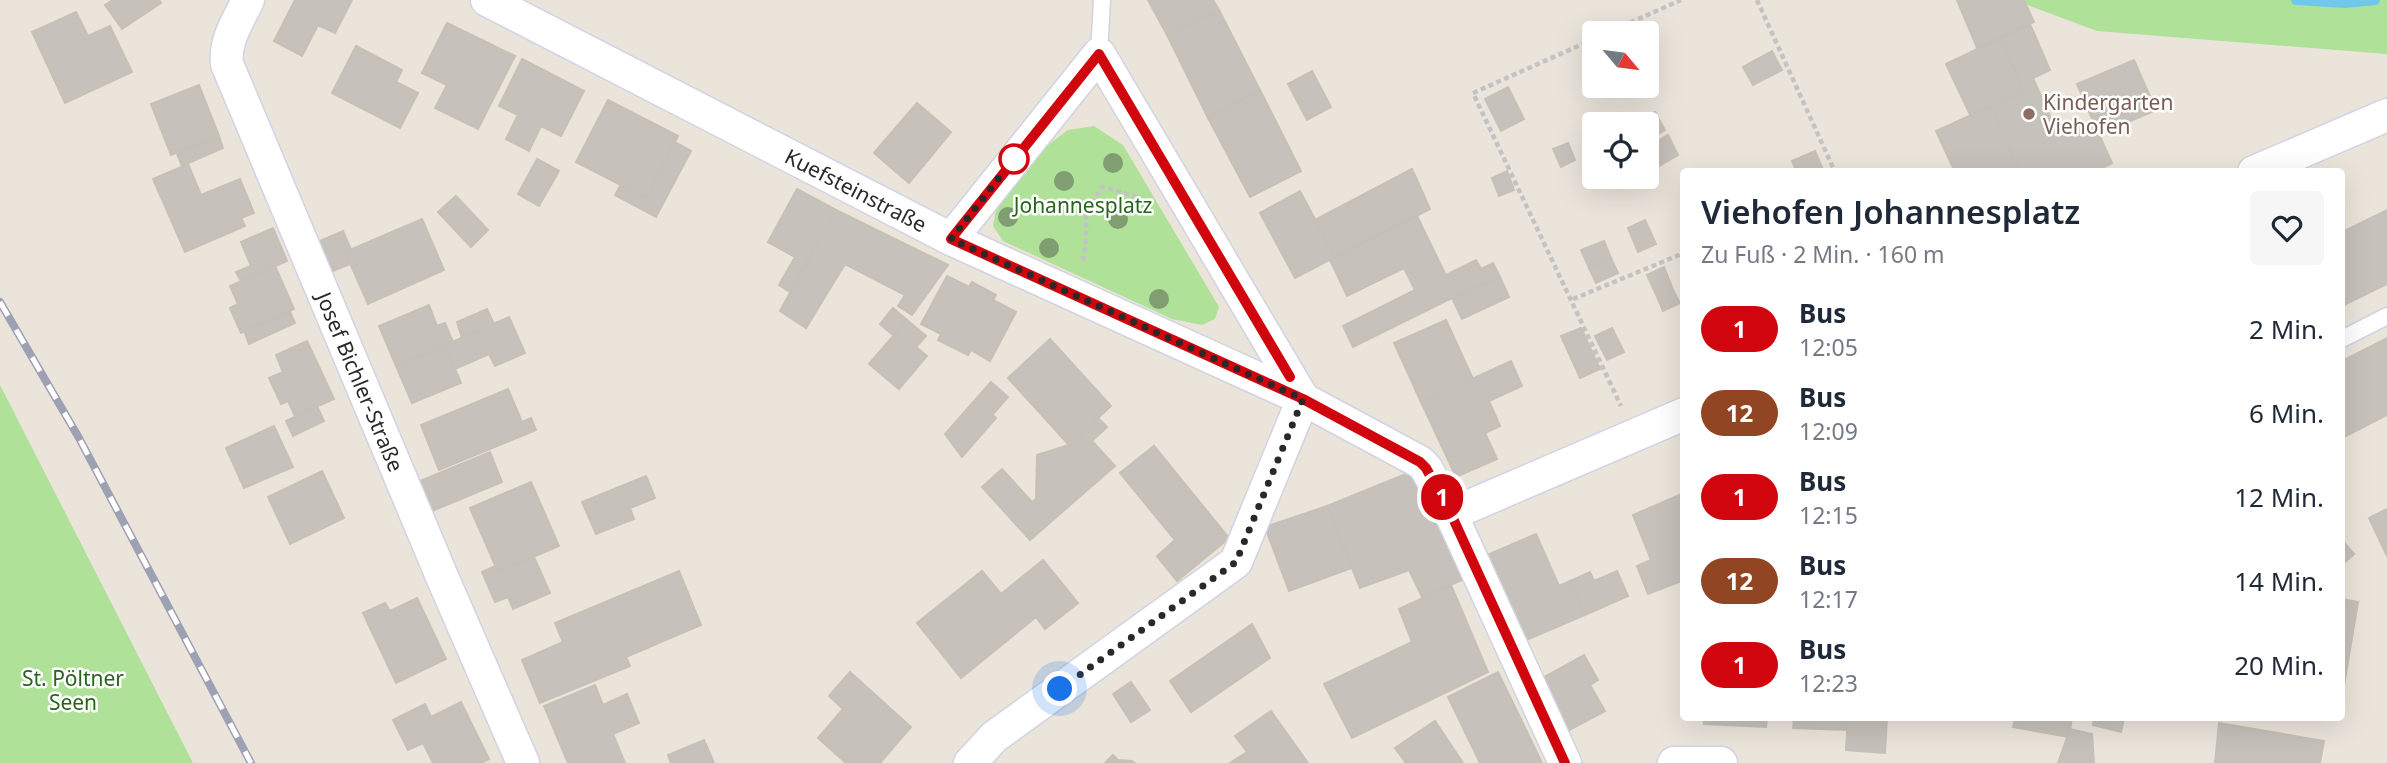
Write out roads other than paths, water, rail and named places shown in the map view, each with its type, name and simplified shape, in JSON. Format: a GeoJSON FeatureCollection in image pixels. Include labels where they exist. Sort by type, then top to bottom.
{"type":"FeatureCollection","features":[{"type":"Feature","properties":{"kind":"street","name":"Josef Bichler-Straße"},"geometry":{"type":"LineString","coordinates":[[247,0],[229,38],[227,64],[523,763]]}},
{"type":"Feature","properties":{"kind":"street","name":"Kuefsteinstraße"},"geometry":{"type":"LineString","coordinates":[[487,0],[951,239],[1303,399],[1420,462],[1451,514],[1564,763]]}},
{"type":"Feature","properties":{"kind":"street"},"geometry":{"type":"LineString","coordinates":[[951,239],[1099,54],[1303,399],[1236,562],[993,737],[970,763]]}},
{"type":"Feature","properties":{"kind":"street"},"geometry":{"type":"LineString","coordinates":[[2264,168],[2387,115]]}},
{"type":"Feature","properties":{"kind":"street"},"geometry":{"type":"LineString","coordinates":[[1451,514],[1680,416]]}},
{"type":"Feature","properties":{"kind":"street"},"geometry":{"type":"LineString","coordinates":[[1674,763],[1721,763]]}},
{"type":"Feature","properties":{"kind":"lane"},"geometry":{"type":"LineString","coordinates":[[1099,54],[1102,0]]}},
{"type":"Feature","properties":{"kind":"lane"},"geometry":{"type":"LineString","coordinates":[[2345,337],[2387,316]]}},
{"type":"Feature","properties":{"kind":"waterway"},"geometry":{"type":"LineString","coordinates":[[2296,0],[2345,3],[2375,0]]}},
{"type":"Feature","properties":{"kind":"railway"},"geometry":{"type":"LineString","coordinates":[[0,302],[79,438],[251,763]]}},
{"type":"Feature","properties":{"kind":"place","name":"Kindergarten Viehofen"},"geometry":{"type":"Point","coordinates":[2029,114]}},
{"type":"Feature","properties":{"kind":"park label","name":"Johannesplatz"},"geometry":{"type":"Point","coordinates":[1083,205]}},
{"type":"Feature","properties":{"kind":"park label","name":"St. Pöltner Seen"},"geometry":{"type":"Point","coordinates":[73,690]}}]}
